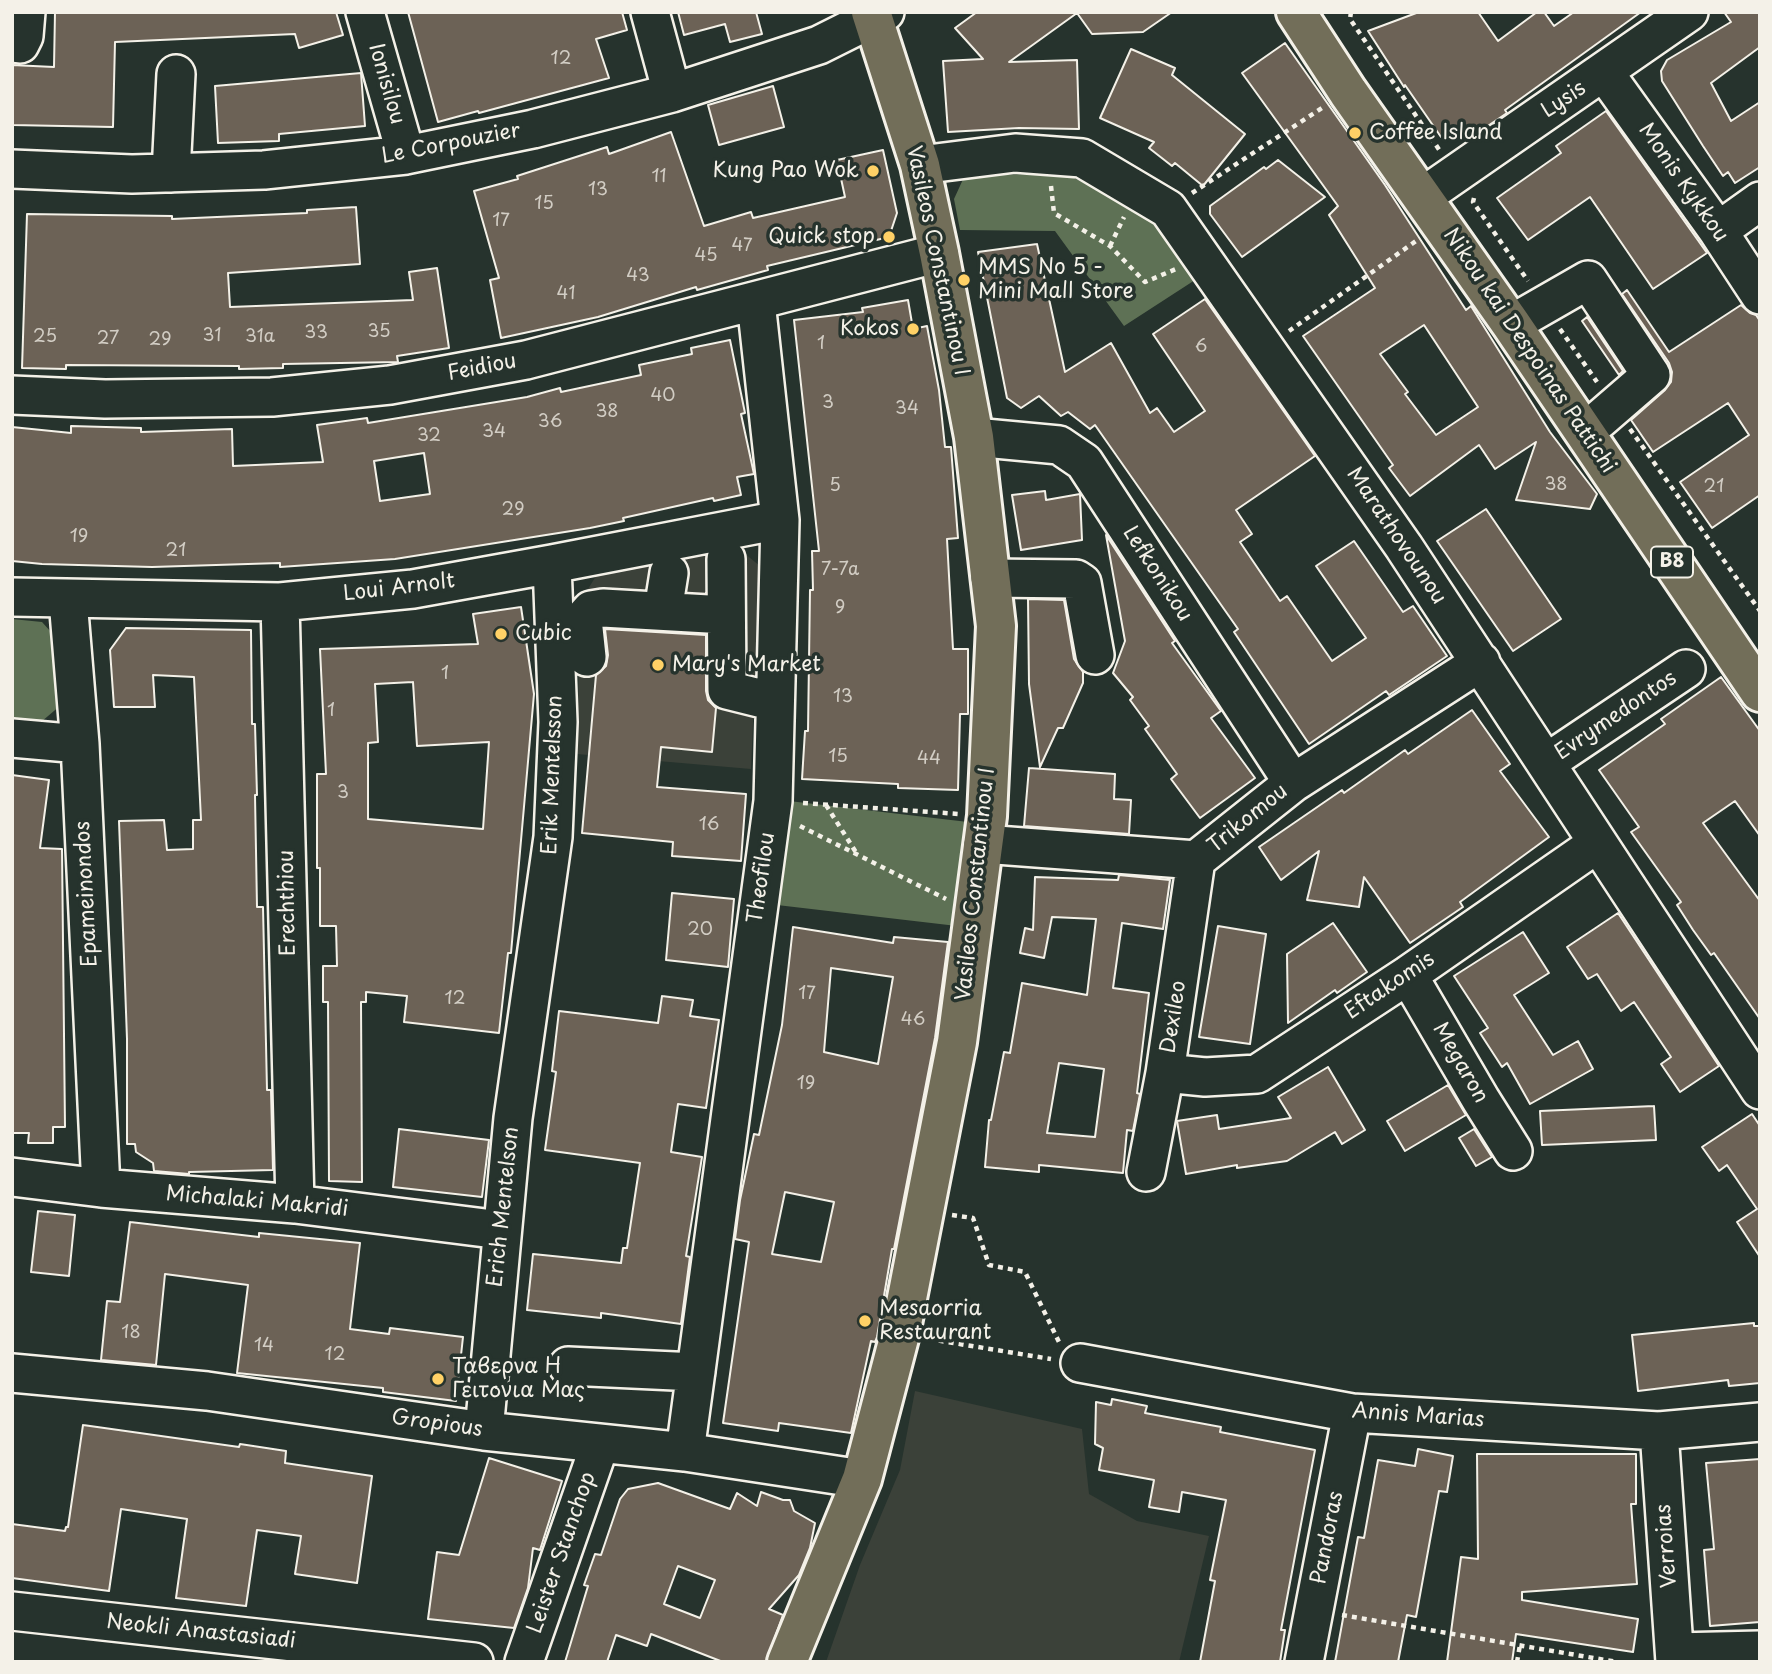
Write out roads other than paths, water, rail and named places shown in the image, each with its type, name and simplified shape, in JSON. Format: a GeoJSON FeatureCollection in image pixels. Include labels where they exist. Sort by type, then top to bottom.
{"type":"FeatureCollection","features":[{"type":"Feature","properties":{"kind":"main road","name":"Nikou kai Despoinas Pattichi"},"geometry":{"type":"LineString","coordinates":[[1296,12],[1348,92],[1519,336],[1760,692]]}},
{"type":"Feature","properties":{"kind":"main road","name":"Nikou kai Despoinas Pattichi"},"geometry":{"type":"LineString","coordinates":[[1318,12],[1760,654]]}},
{"type":"Feature","properties":{"kind":"main road","name":"Vasileos Constantinou I"},"geometry":{"type":"LineString","coordinates":[[787,1662],[862,1479],[900,1334],[957,1042],[985,830],[996,626],[974,438],[920,165],[876,15]]}},
{"type":"Feature","properties":{"kind":"street"},"geometry":{"type":"LineString","coordinates":[[12,43],[20,44],[24,36],[26,12]]}},
{"type":"Feature","properties":{"kind":"street","name":"Ionisilou"},"geometry":{"type":"LineString","coordinates":[[365,12],[406,155]]}},
{"type":"Feature","properties":{"kind":"street"},"geometry":{"type":"LineString","coordinates":[[650,12],[672,93]]}},
{"type":"Feature","properties":{"kind":"street","name":"Lysis"},"geometry":{"type":"LineString","coordinates":[[1438,186],[1689,12]]}},
{"type":"Feature","properties":{"kind":"street","name":"Le Corpouzier"},"geometry":{"type":"LineString","coordinates":[[12,169],[132,174],[264,170],[406,155],[533,128],[672,93],[819,45],[876,15]]}},
{"type":"Feature","properties":{"kind":"street","name":"Monis Kykkou"},"geometry":{"type":"LineString","coordinates":[[1604,72],[1718,231],[1760,295]]}},
{"type":"Feature","properties":{"kind":"street"},"geometry":{"type":"LineString","coordinates":[[171,173],[176,74]]}},
{"type":"Feature","properties":{"kind":"street","name":"Marathovounou"},"geometry":{"type":"LineString","coordinates":[[920,165],[1015,153],[1082,158],[1168,209],[1404,547],[1760,1090]]}},
{"type":"Feature","properties":{"kind":"street"},"geometry":{"type":"LineString","coordinates":[[1718,231],[1760,201]]}},
{"type":"Feature","properties":{"kind":"street","name":"Feidiou"},"geometry":{"type":"LineString","coordinates":[[12,395],[105,399],[272,397],[390,385],[526,360],[939,253]]}},
{"type":"Feature","properties":{"kind":"street"},"geometry":{"type":"LineString","coordinates":[[1527,315],[1588,280],[1651,375],[1599,420]]}},
{"type":"Feature","properties":{"kind":"street","name":"Theofilou"},"geometry":{"type":"LineString","coordinates":[[685,1452],[784,812],[775,702],[780,520],[756,302]]}},
{"type":"Feature","properties":{"kind":"street","name":"Lefkonikou"},"geometry":{"type":"LineString","coordinates":[[974,438],[1059,445],[1084,462],[1293,783]]}},
{"type":"Feature","properties":{"kind":"street","name":"Loui Arnolt"},"geometry":{"type":"LineString","coordinates":[[12,597],[280,602],[413,589],[780,520]]}},
{"type":"Feature","properties":{"kind":"street"},"geometry":{"type":"LineString","coordinates":[[726,559],[727,690],[775,702]]}},
{"type":"Feature","properties":{"kind":"street","name":"Erik Mentelsson"},"geometry":{"type":"LineString","coordinates":[[532,985],[553,837],[558,722],[552,565]]}},
{"type":"Feature","properties":{"kind":"street"},"geometry":{"type":"LineString","coordinates":[[663,611],[669,573]]}},
{"type":"Feature","properties":{"kind":"street"},"geometry":{"type":"LineString","coordinates":[[990,578],[1076,579],[1082,583],[1095,656]]}},
{"type":"Feature","properties":{"kind":"street","name":"Epameinondos"},"geometry":{"type":"LineString","coordinates":[[68,600],[80,744],[101,1188]]}},
{"type":"Feature","properties":{"kind":"street","name":"Erechthiou"},"geometry":{"type":"LineString","coordinates":[[280,602],[295,1204]]}},
{"type":"Feature","properties":{"kind":"street"},"geometry":{"type":"LineString","coordinates":[[587,657],[583,619],[591,610],[603,608],[726,615]]}},
{"type":"Feature","properties":{"kind":"street","name":"Trikomou"},"geometry":{"type":"LineString","coordinates":[[985,830],[1196,860],[1293,783],[1480,662]]}},
{"type":"Feature","properties":{"kind":"street","name":"Evrymedontos"},"geometry":{"type":"LineString","coordinates":[[1546,763],[1686,669]]}},
{"type":"Feature","properties":{"kind":"street"},"geometry":{"type":"LineString","coordinates":[[12,738],[80,744]]}},
{"type":"Feature","properties":{"kind":"street","name":"Eftakomis"},"geometry":{"type":"LineString","coordinates":[[1165,1073],[1205,1077],[1257,1074],[1408,975],[1598,843]]}},
{"type":"Feature","properties":{"kind":"street","name":"Dexileo"},"geometry":{"type":"LineString","coordinates":[[1146,1172],[1165,1073],[1196,860]]}},
{"type":"Feature","properties":{"kind":"street","name":"Megaron"},"geometry":{"type":"LineString","coordinates":[[1408,975],[1480,1100],[1513,1151]]}},
{"type":"Feature","properties":{"kind":"street","name":"Erich Mentelson"},"geometry":{"type":"LineString","coordinates":[[484,1431],[513,1118],[532,985]]}},
{"type":"Feature","properties":{"kind":"street","name":"Michalaki Makridi"},"geometry":{"type":"LineString","coordinates":[[12,1177],[101,1188],[295,1204],[501,1230]]}},
{"type":"Feature","properties":{"kind":"street","name":"Annis Marias"},"geometry":{"type":"LineString","coordinates":[[1080,1363],[1352,1413],[1659,1431],[1760,1422]]}},
{"type":"Feature","properties":{"kind":"street"},"geometry":{"type":"LineString","coordinates":[[568,1366],[696,1371]]}},
{"type":"Feature","properties":{"kind":"street","name":"Gropious"},"geometry":{"type":"LineString","coordinates":[[12,1373],[207,1391],[484,1431],[685,1452],[862,1479]]}},
{"type":"Feature","properties":{"kind":"street","name":"Pandoras"},"geometry":{"type":"LineString","coordinates":[[1304,1662],[1352,1413]]}},
{"type":"Feature","properties":{"kind":"street","name":"Verroias"},"geometry":{"type":"LineString","coordinates":[[1659,1431],[1675,1657]]}},
{"type":"Feature","properties":{"kind":"street","name":"Leister Stanchop"},"geometry":{"type":"LineString","coordinates":[[524,1662],[600,1444]]}},
{"type":"Feature","properties":{"kind":"street","name":"Neokli Anastasiadi"},"geometry":{"type":"LineString","coordinates":[[12,1611],[474,1662]]}},
{"type":"Feature","properties":{"kind":"street"},"geometry":{"type":"LineString","coordinates":[[1675,1657],[1760,1650]]}},
{"type":"Feature","properties":{"kind":"place","name":"Coffee Island"},"geometry":{"type":"Point","coordinates":[1355,133]}},
{"type":"Feature","properties":{"kind":"place","name":"Kung Pao Wok"},"geometry":{"type":"Point","coordinates":[873,171]}},
{"type":"Feature","properties":{"kind":"place","name":"Quick stop"},"geometry":{"type":"Point","coordinates":[889,237]}},
{"type":"Feature","properties":{"kind":"place","name":"MMS No 5 - Mini Mall Store"},"geometry":{"type":"Point","coordinates":[964,280]}},
{"type":"Feature","properties":{"kind":"place","name":"Kokos"},"geometry":{"type":"Point","coordinates":[913,329]}},
{"type":"Feature","properties":{"kind":"place","name":"Cubic"},"geometry":{"type":"Point","coordinates":[501,634]}},
{"type":"Feature","properties":{"kind":"place","name":"Mary's Market"},"geometry":{"type":"Point","coordinates":[658,665]}},
{"type":"Feature","properties":{"kind":"place","name":"Mesaorria Restaurant"},"geometry":{"type":"Point","coordinates":[865,1321]}},
{"type":"Feature","properties":{"kind":"place","name":"Ταβερνα Η Γειτονια Μας"},"geometry":{"type":"Point","coordinates":[438,1379]}}]}
